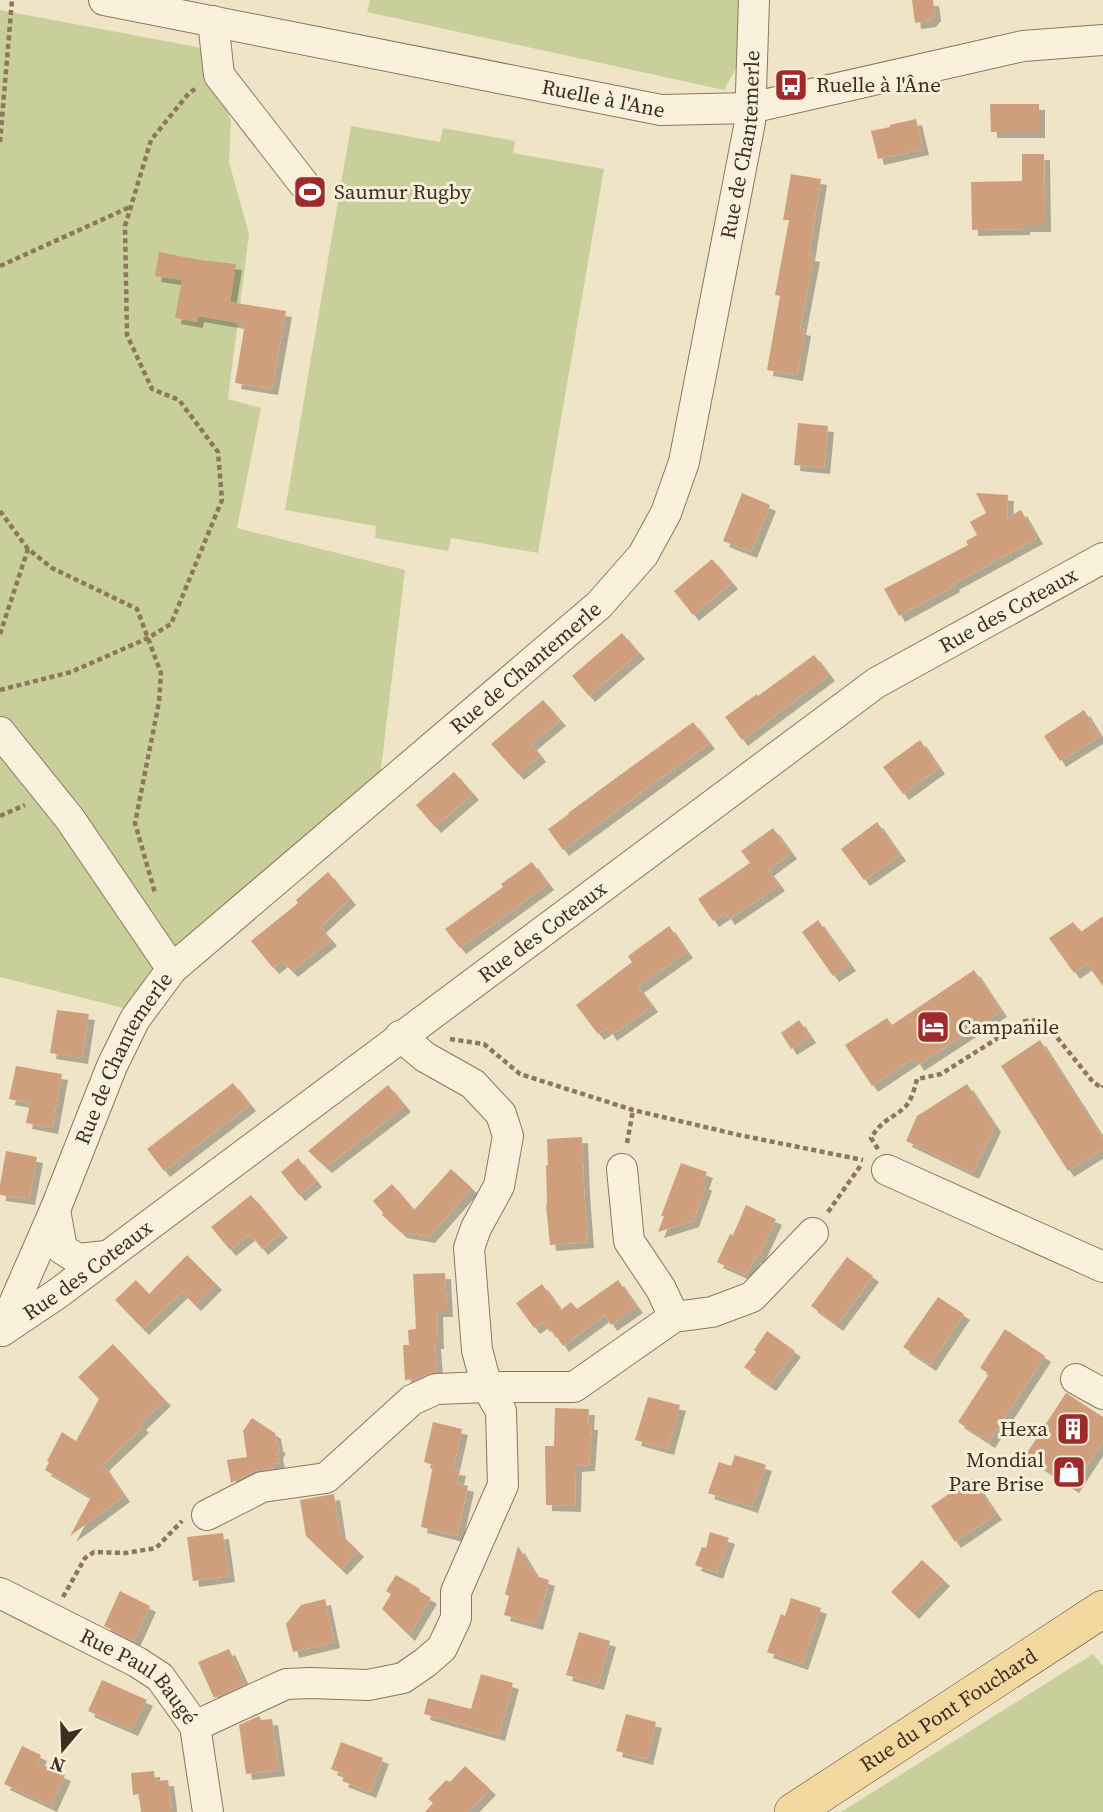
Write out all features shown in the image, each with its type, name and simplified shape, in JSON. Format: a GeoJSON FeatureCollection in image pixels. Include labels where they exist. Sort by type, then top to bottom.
{"type":"FeatureCollection","features":[{"type":"Feature","properties":{"kind":"main road","name":"Rue du Pont Fouchard"},"geometry":{"type":"LineString","coordinates":[[793,1812],[1103,1609]]}},
{"type":"Feature","properties":{"kind":"street","name":"Ruelle à l'Ane"},"geometry":{"type":"LineString","coordinates":[[104,0],[661,110],[750,108],[1023,46],[1103,40]]}},
{"type":"Feature","properties":{"kind":"street","name":"Rue de Chantemerle"},"geometry":{"type":"LineString","coordinates":[[1,1332],[55,1210],[112,1066],[135,1019],[172,969],[599,605],[643,555],[666,513],[684,461],[750,121],[754,0]]}},
{"type":"Feature","properties":{"kind":"street"},"geometry":{"type":"LineString","coordinates":[[213,21],[219,75],[303,183]]}},
{"type":"Feature","properties":{"kind":"street","name":"Rue des Coteaux"},"geometry":{"type":"LineString","coordinates":[[1,1332],[876,683],[1103,558]]}},
{"type":"Feature","properties":{"kind":"street"},"geometry":{"type":"LineString","coordinates":[[0,732],[70,818],[172,969]]}},
{"type":"Feature","properties":{"kind":"street"},"geometry":{"type":"LineString","coordinates":[[195,1726],[286,1684],[368,1685],[403,1678],[426,1662],[442,1648],[456,1618],[456,1592],[503,1485],[501,1411],[487,1387],[477,1350],[469,1248],[499,1186],[508,1136],[501,1114],[474,1084],[425,1056],[400,1036]]}},
{"type":"Feature","properties":{"kind":"street"},"geometry":{"type":"LineString","coordinates":[[622,1169],[629,1241],[661,1289],[674,1317]]}},
{"type":"Feature","properties":{"kind":"street"},"geometry":{"type":"LineString","coordinates":[[887,1170],[1103,1267]]}},
{"type":"Feature","properties":{"kind":"street"},"geometry":{"type":"LineString","coordinates":[[55,1210],[62,1249],[78,1259],[106,1256]]}},
{"type":"Feature","properties":{"kind":"street","name":"Rue de Chantemerle"},"geometry":{"type":"LineString","coordinates":[[55,1210],[54,1249],[61,1290]]}},
{"type":"Feature","properties":{"kind":"street"},"geometry":{"type":"LineString","coordinates":[[207,1515],[262,1487],[326,1478],[412,1400],[436,1389],[574,1387],[674,1317],[712,1312],[752,1297],[813,1233]]}},
{"type":"Feature","properties":{"kind":"street"},"geometry":{"type":"LineString","coordinates":[[40,1243],[46,1283],[61,1290]]}},
{"type":"Feature","properties":{"kind":"street"},"geometry":{"type":"LineString","coordinates":[[1076,1379],[1103,1394]]}},
{"type":"Feature","properties":{"kind":"street","name":"Rue Paul Baugé"},"geometry":{"type":"LineString","coordinates":[[0,1593],[137,1662],[160,1677],[195,1726],[208,1812]]}},
{"type":"Feature","properties":{"kind":"path"},"geometry":{"type":"LineString","coordinates":[[0,142],[12,0]]}},
{"type":"Feature","properties":{"kind":"path"},"geometry":{"type":"LineString","coordinates":[[0,690],[71,672],[148,638],[171,624],[222,500],[218,452],[179,400],[152,389],[127,335],[125,226],[151,141],[188,93],[219,75]]}},
{"type":"Feature","properties":{"kind":"path"},"geometry":{"type":"LineString","coordinates":[[0,266],[131,207]]}},
{"type":"Feature","properties":{"kind":"path"},"geometry":{"type":"LineString","coordinates":[[0,511],[28,549],[52,568],[137,609],[161,673],[159,702],[135,823],[158,901]]}},
{"type":"Feature","properties":{"kind":"path"},"geometry":{"type":"LineString","coordinates":[[0,634],[28,549]]}},
{"type":"Feature","properties":{"kind":"path"},"geometry":{"type":"LineString","coordinates":[[887,1170],[891,1154],[878,1149],[871,1138],[887,1118],[907,1105],[918,1079],[942,1074],[1025,1021],[1044,1020],[1093,1082],[1102,1088],[1103,1086]]}},
{"type":"Feature","properties":{"kind":"path"},"geometry":{"type":"LineString","coordinates":[[425,1056],[450,1038],[484,1044],[520,1074],[633,1110],[864,1160],[813,1233]]}},
{"type":"Feature","properties":{"kind":"path"},"geometry":{"type":"LineString","coordinates":[[622,1169],[633,1110]]}},
{"type":"Feature","properties":{"kind":"path"},"geometry":{"type":"LineString","coordinates":[[51,1619],[85,1558],[94,1552],[126,1553],[156,1548],[184,1519],[207,1515]]}},
{"type":"Feature","properties":{"kind":"green space"},"geometry":{"type":"Polygon","coordinates":[[[370,0],[743,0],[737,66],[724,90],[367,12],[370,0]]]}},
{"type":"Feature","properties":{"kind":"green space"},"geometry":{"type":"Polygon","coordinates":[[[0,10],[202,48],[231,121],[229,162],[249,234],[228,399],[261,408],[237,528],[405,570],[380,777],[131,1010],[0,977],[0,10]]]}},
{"type":"Feature","properties":{"kind":"green space"},"geometry":{"type":"Polygon","coordinates":[[[351,126],[440,142],[443,128],[515,141],[513,153],[604,169],[538,553],[451,538],[448,551],[375,538],[376,526],[285,510],[351,126]]]}},
{"type":"Feature","properties":{"kind":"green space"},"geometry":{"type":"Polygon","coordinates":[[[1093,1654],[1103,1666],[1103,1812],[841,1812],[1093,1654]]]}},
{"type":"Feature","properties":{"kind":"building"},"geometry":{"type":"Polygon","coordinates":[[[912,0],[933,0],[935,15],[930,21],[915,23],[912,0]]]}},
{"type":"Feature","properties":{"kind":"building"},"geometry":{"type":"Polygon","coordinates":[[[990,104],[1039,104],[1039,132],[991,132],[990,104]]]}},
{"type":"Feature","properties":{"kind":"building"},"geometry":{"type":"Polygon","coordinates":[[[916,119],[923,149],[878,159],[871,131],[916,119]]]}},
{"type":"Feature","properties":{"kind":"building"},"geometry":{"type":"Polygon","coordinates":[[[1022,154],[1044,154],[1045,226],[972,230],[971,182],[1022,181],[1022,154]]]}},
{"type":"Feature","properties":{"kind":"building"},"geometry":{"type":"Polygon","coordinates":[[[791,174],[821,179],[809,255],[814,256],[800,329],[805,330],[797,375],[767,370],[780,296],[775,295],[789,220],[783,220],[791,174]]]}},
{"type":"Feature","properties":{"kind":"building"},"geometry":{"type":"Polygon","coordinates":[[[159,252],[236,264],[230,302],[286,311],[272,389],[235,383],[245,324],[198,316],[197,322],[175,318],[182,280],[155,276],[159,252]]]}},
{"type":"Feature","properties":{"kind":"building"},"geometry":{"type":"Polygon","coordinates":[[[798,423],[828,426],[824,468],[794,465],[798,423]]]}},
{"type":"Feature","properties":{"kind":"building"},"geometry":{"type":"Polygon","coordinates":[[[742,493],[770,505],[751,552],[723,541],[742,493]]]}},
{"type":"Feature","properties":{"kind":"building"},"geometry":{"type":"Polygon","coordinates":[[[976,493],[1008,495],[1007,518],[1021,510],[1037,538],[899,616],[884,589],[968,545],[966,541],[977,535],[970,522],[986,513],[976,493]]]}},
{"type":"Feature","properties":{"kind":"building"},"geometry":{"type":"Polygon","coordinates":[[[712,559],[732,583],[693,615],[674,591],[712,559]]]}},
{"type":"Feature","properties":{"kind":"building"},"geometry":{"type":"Polygon","coordinates":[[[622,633],[639,653],[589,696],[572,676],[622,633]]]}},
{"type":"Feature","properties":{"kind":"building"},"geometry":{"type":"Polygon","coordinates":[[[814,655],[829,675],[742,740],[725,717],[814,655]]]}},
{"type":"Feature","properties":{"kind":"building"},"geometry":{"type":"Polygon","coordinates":[[[543,700],[560,720],[531,744],[540,756],[518,774],[491,744],[543,700]]]}},
{"type":"Feature","properties":{"kind":"building"},"geometry":{"type":"Polygon","coordinates":[[[1084,710],[1100,736],[1060,761],[1044,736],[1084,710]]]}},
{"type":"Feature","properties":{"kind":"building"},"geometry":{"type":"Polygon","coordinates":[[[693,722],[709,743],[563,850],[548,829],[693,722]]]}},
{"type":"Feature","properties":{"kind":"building"},"geometry":{"type":"Polygon","coordinates":[[[920,740],[939,768],[903,794],[883,767],[920,740]]]}},
{"type":"Feature","properties":{"kind":"building"},"geometry":{"type":"Polygon","coordinates":[[[454,772],[473,794],[435,827],[416,805],[454,772]]]}},
{"type":"Feature","properties":{"kind":"building"},"geometry":{"type":"Polygon","coordinates":[[[877,822],[900,855],[864,880],[841,849],[877,822]]]}},
{"type":"Feature","properties":{"kind":"building"},"geometry":{"type":"Polygon","coordinates":[[[773,828],[791,853],[768,870],[779,885],[729,919],[725,913],[713,921],[698,899],[750,863],[741,851],[773,828]]]}},
{"type":"Feature","properties":{"kind":"building"},"geometry":{"type":"Polygon","coordinates":[[[532,862],[548,884],[460,948],[445,929],[503,887],[501,884],[532,862]]]}},
{"type":"Feature","properties":{"kind":"building"},"geometry":{"type":"Polygon","coordinates":[[[328,872],[350,899],[320,927],[331,940],[292,971],[282,961],[273,968],[251,941],[298,903],[296,900],[328,872]]]}},
{"type":"Feature","properties":{"kind":"building"},"geometry":{"type":"Polygon","coordinates":[[[1103,916],[1103,986],[1087,964],[1074,973],[1049,938],[1073,922],[1081,932],[1103,916]]]}},
{"type":"Feature","properties":{"kind":"building"},"geometry":{"type":"Polygon","coordinates":[[[818,920],[850,965],[833,976],[802,932],[818,920]]]}},
{"type":"Feature","properties":{"kind":"building"},"geometry":{"type":"Polygon","coordinates":[[[669,926],[687,952],[638,987],[652,1006],[611,1035],[607,1028],[598,1034],[576,1005],[632,962],[628,956],[669,926]]]}},
{"type":"Feature","properties":{"kind":"building","name":"Campanile"},"geometry":{"type":"Polygon","coordinates":[[[974,970],[1001,1011],[918,1065],[914,1058],[872,1086],[845,1045],[887,1018],[892,1025],[974,970]]]}},
{"type":"Feature","properties":{"kind":"building"},"geometry":{"type":"Polygon","coordinates":[[[57,1010],[89,1014],[82,1058],[50,1053],[57,1010]]]}},
{"type":"Feature","properties":{"kind":"building"},"geometry":{"type":"Polygon","coordinates":[[[799,1020],[810,1037],[791,1049],[781,1033],[799,1020]]]}},
{"type":"Feature","properties":{"kind":"building","name":"Campanile"},"geometry":{"type":"Polygon","coordinates":[[[1040,1040],[1103,1139],[1103,1149],[1068,1171],[1001,1066],[1040,1040]]]}},
{"type":"Feature","properties":{"kind":"building"},"geometry":{"type":"Polygon","coordinates":[[[16,1066],[62,1074],[52,1128],[26,1123],[30,1103],[9,1099],[16,1066]]]}},
{"type":"Feature","properties":{"kind":"building"},"geometry":{"type":"Polygon","coordinates":[[[233,1083],[250,1105],[164,1171],[147,1149],[233,1083]]]}},
{"type":"Feature","properties":{"kind":"building","name":"Campanile"},"geometry":{"type":"Polygon","coordinates":[[[967,1084],[995,1126],[973,1173],[906,1141],[917,1116],[967,1084]]]}},
{"type":"Feature","properties":{"kind":"building"},"geometry":{"type":"Polygon","coordinates":[[[388,1085],[405,1106],[326,1167],[308,1151],[388,1085]]]}},
{"type":"Feature","properties":{"kind":"building"},"geometry":{"type":"Polygon","coordinates":[[[582,1137],[588,1242],[550,1245],[546,1205],[547,1139],[582,1137]]]}},
{"type":"Feature","properties":{"kind":"building"},"geometry":{"type":"Polygon","coordinates":[[[6,1151],[37,1157],[29,1199],[0,1195],[6,1151]]]}},
{"type":"Feature","properties":{"kind":"building"},"geometry":{"type":"Polygon","coordinates":[[[298,1158],[316,1181],[299,1195],[281,1172],[298,1158]]]}},
{"type":"Feature","properties":{"kind":"building"},"geometry":{"type":"Polygon","coordinates":[[[681,1163],[707,1172],[703,1183],[706,1185],[693,1221],[658,1232],[664,1216],[661,1216],[681,1163]]]}},
{"type":"Feature","properties":{"kind":"building"},"geometry":{"type":"Polygon","coordinates":[[[451,1169],[472,1188],[429,1237],[401,1232],[382,1215],[373,1201],[392,1184],[414,1210],[451,1169]]]}},
{"type":"Feature","properties":{"kind":"building"},"geometry":{"type":"Polygon","coordinates":[[[251,1195],[282,1232],[262,1249],[250,1234],[230,1250],[211,1227],[251,1195]]]}},
{"type":"Feature","properties":{"kind":"building"},"geometry":{"type":"Polygon","coordinates":[[[746,1205],[776,1219],[758,1258],[755,1257],[746,1275],[717,1262],[746,1205]]]}},
{"type":"Feature","properties":{"kind":"building"},"geometry":{"type":"Polygon","coordinates":[[[187,1255],[216,1284],[195,1305],[182,1292],[143,1329],[115,1300],[136,1280],[149,1294],[187,1255]]]}},
{"type":"Feature","properties":{"kind":"building"},"geometry":{"type":"Polygon","coordinates":[[[847,1257],[873,1276],[837,1325],[811,1306],[847,1257]]]}},
{"type":"Feature","properties":{"kind":"building"},"geometry":{"type":"Polygon","coordinates":[[[445,1273],[447,1311],[437,1311],[437,1371],[405,1380],[403,1345],[409,1345],[408,1330],[416,1329],[413,1274],[445,1273]]]}},
{"type":"Feature","properties":{"kind":"building"},"geometry":{"type":"Polygon","coordinates":[[[618,1280],[637,1307],[611,1325],[605,1315],[563,1346],[543,1322],[534,1328],[516,1303],[542,1284],[561,1310],[571,1302],[577,1309],[618,1280]]]}},
{"type":"Feature","properties":{"kind":"building"},"geometry":{"type":"Polygon","coordinates":[[[938,1297],[964,1314],[930,1365],[903,1347],[938,1297]]]}},
{"type":"Feature","properties":{"kind":"building"},"geometry":{"type":"Polygon","coordinates":[[[1005,1329],[1045,1356],[989,1442],[958,1422],[989,1374],[980,1368],[1005,1329]]]}},
{"type":"Feature","properties":{"kind":"building"},"geometry":{"type":"Polygon","coordinates":[[[767,1331],[795,1351],[770,1385],[744,1367],[767,1331]]]}},
{"type":"Feature","properties":{"kind":"building"},"geometry":{"type":"Polygon","coordinates":[[[113,1344],[165,1400],[140,1424],[143,1427],[103,1465],[124,1496],[70,1536],[91,1497],[45,1470],[49,1462],[47,1461],[62,1432],[76,1441],[99,1399],[78,1377],[113,1344]]]}},
{"type":"Feature","properties":{"kind":"building","name":"Hexa"},"geometry":{"type":"Polygon","coordinates":[[[1066,1393],[1103,1417],[1103,1441],[1073,1487],[1025,1456],[1066,1393]]]}},
{"type":"Feature","properties":{"kind":"building"},"geometry":{"type":"Polygon","coordinates":[[[648,1397],[680,1405],[668,1449],[635,1440],[648,1397]]]}},
{"type":"Feature","properties":{"kind":"building"},"geometry":{"type":"Polygon","coordinates":[[[555,1408],[589,1409],[588,1424],[592,1424],[589,1465],[576,1466],[575,1506],[546,1505],[545,1446],[554,1446],[555,1408]]]}},
{"type":"Feature","properties":{"kind":"building"},"geometry":{"type":"Polygon","coordinates":[[[252,1418],[275,1433],[280,1448],[277,1452],[279,1463],[273,1464],[274,1468],[254,1471],[231,1483],[227,1460],[247,1457],[243,1431],[252,1418]]]}},
{"type":"Feature","properties":{"kind":"building"},"geometry":{"type":"Polygon","coordinates":[[[433,1422],[462,1429],[453,1469],[460,1470],[457,1483],[468,1486],[457,1536],[421,1527],[433,1465],[424,1462],[433,1422]]]}},
{"type":"Feature","properties":{"kind":"building"},"geometry":{"type":"Polygon","coordinates":[[[735,1455],[766,1465],[752,1507],[708,1493],[719,1462],[731,1466],[735,1455]]]}},
{"type":"Feature","properties":{"kind":"building"},"geometry":{"type":"Polygon","coordinates":[[[972,1478],[996,1514],[955,1542],[931,1506],[972,1478]]]}},
{"type":"Feature","properties":{"kind":"building"},"geometry":{"type":"Polygon","coordinates":[[[334,1494],[340,1533],[358,1551],[341,1569],[306,1536],[300,1500],[334,1494]]]}},
{"type":"Feature","properties":{"kind":"building"},"geometry":{"type":"Polygon","coordinates":[[[710,1532],[729,1538],[717,1573],[695,1565],[702,1547],[706,1548],[710,1532]]]}},
{"type":"Feature","properties":{"kind":"building"},"geometry":{"type":"Polygon","coordinates":[[[223,1533],[229,1576],[193,1581],[187,1537],[223,1533]]]}},
{"type":"Feature","properties":{"kind":"building"},"geometry":{"type":"Polygon","coordinates":[[[518,1546],[536,1576],[549,1580],[537,1624],[504,1615],[509,1596],[505,1594],[518,1546]]]}},
{"type":"Feature","properties":{"kind":"building"},"geometry":{"type":"Polygon","coordinates":[[[922,1560],[944,1580],[913,1613],[891,1592],[922,1560]]]}},
{"type":"Feature","properties":{"kind":"building"},"geometry":{"type":"Polygon","coordinates":[[[396,1575],[431,1598],[409,1635],[382,1609],[391,1594],[386,1591],[396,1575]]]}},
{"type":"Feature","properties":{"kind":"building"},"geometry":{"type":"Polygon","coordinates":[[[120,1591],[150,1606],[134,1641],[104,1626],[120,1591]]]}},
{"type":"Feature","properties":{"kind":"building"},"geometry":{"type":"Polygon","coordinates":[[[791,1598],[821,1608],[802,1664],[767,1652],[781,1614],[785,1616],[791,1598]]]}},
{"type":"Feature","properties":{"kind":"building"},"geometry":{"type":"Polygon","coordinates":[[[325,1599],[334,1642],[293,1652],[286,1624],[301,1605],[325,1599]]]}},
{"type":"Feature","properties":{"kind":"building"},"geometry":{"type":"Polygon","coordinates":[[[579,1632],[610,1641],[598,1684],[566,1675],[579,1632]]]}},
{"type":"Feature","properties":{"kind":"building"},"geometry":{"type":"Polygon","coordinates":[[[229,1649],[245,1684],[214,1698],[198,1662],[229,1649]]]}},
{"type":"Feature","properties":{"kind":"building"},"geometry":{"type":"Polygon","coordinates":[[[481,1674],[513,1683],[499,1735],[424,1714],[428,1698],[471,1709],[481,1674]]]}},
{"type":"Feature","properties":{"kind":"building"},"geometry":{"type":"Polygon","coordinates":[[[102,1680],[147,1700],[132,1730],[88,1711],[102,1680]]]}},
{"type":"Feature","properties":{"kind":"building"},"geometry":{"type":"Polygon","coordinates":[[[626,1714],[656,1722],[647,1759],[616,1751],[626,1714]]]}},
{"type":"Feature","properties":{"kind":"building"},"geometry":{"type":"Polygon","coordinates":[[[259,1716],[261,1720],[272,1719],[279,1770],[246,1774],[239,1725],[259,1716]]]}},
{"type":"Feature","properties":{"kind":"building"},"geometry":{"type":"Polygon","coordinates":[[[341,1742],[383,1758],[370,1792],[342,1781],[345,1775],[331,1769],[341,1742]]]}},
{"type":"Feature","properties":{"kind":"building"},"geometry":{"type":"Polygon","coordinates":[[[22,1746],[41,1755],[38,1763],[65,1775],[51,1806],[4,1784],[22,1746]]]}},
{"type":"Feature","properties":{"kind":"building"},"geometry":{"type":"Polygon","coordinates":[[[465,1766],[490,1789],[468,1812],[425,1812],[433,1803],[428,1799],[446,1780],[450,1782],[465,1766]]]}},
{"type":"Feature","properties":{"kind":"building"},"geometry":{"type":"Polygon","coordinates":[[[154,1771],[155,1781],[168,1780],[172,1812],[141,1812],[139,1794],[133,1795],[131,1773],[154,1771]]]}},
{"type":"Feature","properties":{"kind":"place","name":"Ruelle à l'Âne"},"geometry":{"type":"Point","coordinates":[791,85]}},
{"type":"Feature","properties":{"kind":"place","name":"Saumur Rugby"},"geometry":{"type":"Point","coordinates":[310,192]}},
{"type":"Feature","properties":{"kind":"place","name":"Campanile"},"geometry":{"type":"Point","coordinates":[933,1027]}},
{"type":"Feature","properties":{"kind":"place","name":"Hexa"},"geometry":{"type":"Point","coordinates":[1073,1429]}},
{"type":"Feature","properties":{"kind":"place","name":"Mondial Pare Brise"},"geometry":{"type":"Point","coordinates":[1069,1472]}}]}
